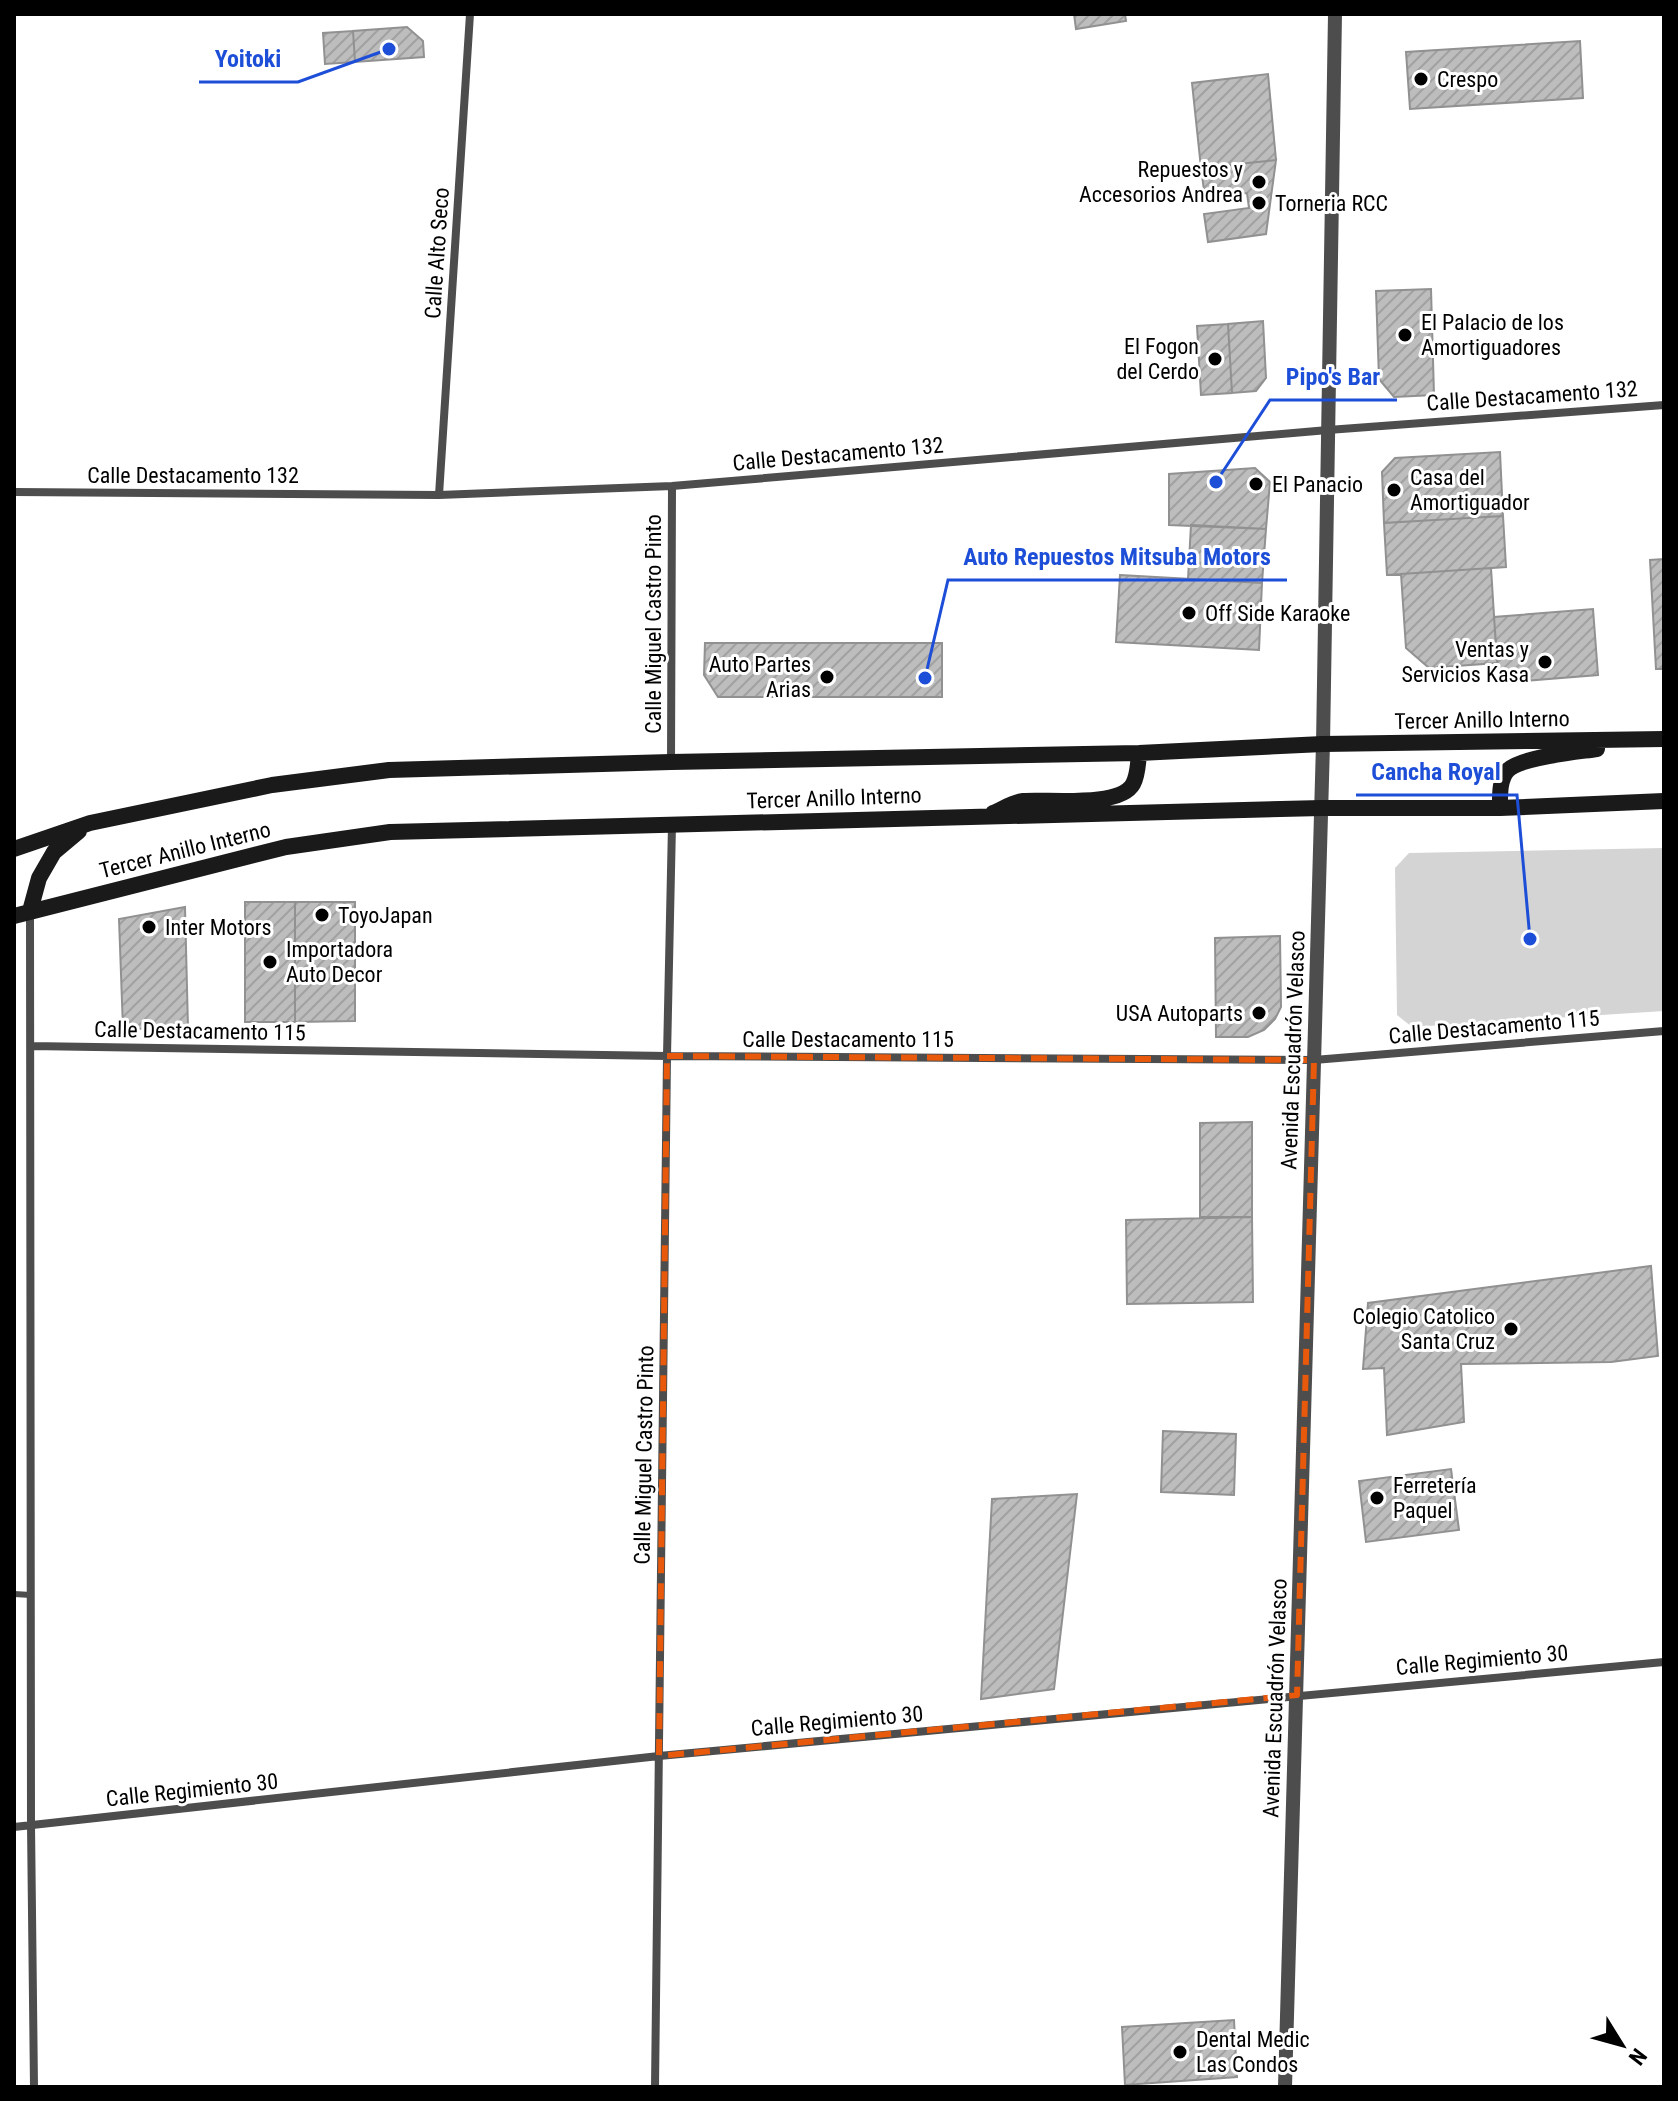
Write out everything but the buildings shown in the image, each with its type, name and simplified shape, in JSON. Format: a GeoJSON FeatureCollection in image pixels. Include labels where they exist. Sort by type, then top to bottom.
{"type":"FeatureCollection","features":[{"type":"Feature","properties":{"kind":"main road","name":"Tercer Anillo Interno"},"geometry":{"type":"LineString","coordinates":[[14,849],[90,823],[272,785],[389,770],[1139,753],[1323,744],[1661,739]]}},
{"type":"Feature","properties":{"kind":"main road"},"geometry":{"type":"LineString","coordinates":[[1500,808],[1502,778],[1510,767],[1535,758],[1661,739]]}},
{"type":"Feature","properties":{"kind":"main road"},"geometry":{"type":"LineString","coordinates":[[988,816],[1018,801],[1106,799],[1121,795],[1132,786],[1139,753]]}},
{"type":"Feature","properties":{"kind":"main road","name":"Tercer Anillo Interno"},"geometry":{"type":"LineString","coordinates":[[22,913],[286,847],[390,832],[1322,808],[1500,808],[1664,801]]}},
{"type":"Feature","properties":{"kind":"main road"},"geometry":{"type":"LineString","coordinates":[[22,913],[54,852],[90,823]]}},
{"type":"Feature","properties":{"kind":"street","name":"Calle Alto Seco"},"geometry":{"type":"LineString","coordinates":[[439,495],[470,14]]}},
{"type":"Feature","properties":{"kind":"street","name":"Avenida Escuadrón Velasco"},"geometry":{"type":"LineString","coordinates":[[1285,2087],[1322,808],[1335,14]]}},
{"type":"Feature","properties":{"kind":"street","name":"Calle Destacamento 132"},"geometry":{"type":"LineString","coordinates":[[14,492],[439,495],[672,486],[1328,430],[1664,405]]}},
{"type":"Feature","properties":{"kind":"street","name":"Calle Miguel Castro Pinto"},"geometry":{"type":"LineString","coordinates":[[671,762],[672,486]]}},
{"type":"Feature","properties":{"kind":"street","name":"Calle Miguel Castro Pinto"},"geometry":{"type":"LineString","coordinates":[[655,2087],[672,824]]}},
{"type":"Feature","properties":{"kind":"street"},"geometry":{"type":"LineString","coordinates":[[22,913],[31,1046],[34,2087]]}},
{"type":"Feature","properties":{"kind":"street","name":"Calle Destacamento 115"},"geometry":{"type":"LineString","coordinates":[[31,1046],[667,1056],[1314,1060],[1664,1031]]}},
{"type":"Feature","properties":{"kind":"street","name":"Calle Regimiento 30"},"geometry":{"type":"LineString","coordinates":[[14,1827],[659,1756],[1664,1662]]}},
{"type":"Feature","properties":{"kind":"lane"},"geometry":{"type":"LineString","coordinates":[[14,1594],[31,1595]]}},
{"type":"Feature","properties":{"kind":"highlighted area"},"geometry":{"type":"Polygon","coordinates":[[[667,1056],[1314,1060],[1297,1695],[659,1756],[667,1056]]]}},
{"type":"Feature","properties":{"kind":"shaded area"},"geometry":{"type":"Polygon","coordinates":[[[1664,848],[1664,1011],[1412,1027],[1397,1015],[1395,868],[1409,853],[1664,848]]]}},
{"type":"Feature","properties":{"kind":"place","name":"Yoitoki"},"geometry":{"type":"Point","coordinates":[389,49]}},
{"type":"Feature","properties":{"kind":"place","name":"Crespo"},"geometry":{"type":"Point","coordinates":[1421,79]}},
{"type":"Feature","properties":{"kind":"place","name":"Repuestos y Accesorios Andrea"},"geometry":{"type":"Point","coordinates":[1259,182]}},
{"type":"Feature","properties":{"kind":"place","name":"Torneria RCC"},"geometry":{"type":"Point","coordinates":[1259,203]}},
{"type":"Feature","properties":{"kind":"place","name":"El Palacio de los Amortiguadores"},"geometry":{"type":"Point","coordinates":[1405,335]}},
{"type":"Feature","properties":{"kind":"place","name":"El Fogon del Cerdo"},"geometry":{"type":"Point","coordinates":[1215,359]}},
{"type":"Feature","properties":{"kind":"place","name":"Pipo's Bar"},"geometry":{"type":"Point","coordinates":[1216,482]}},
{"type":"Feature","properties":{"kind":"place","name":"El Panacio"},"geometry":{"type":"Point","coordinates":[1256,484]}},
{"type":"Feature","properties":{"kind":"place","name":"Casa del Amortiguador"},"geometry":{"type":"Point","coordinates":[1394,490]}},
{"type":"Feature","properties":{"kind":"place","name":"Off Side Karaoke"},"geometry":{"type":"Point","coordinates":[1189,613]}},
{"type":"Feature","properties":{"kind":"place","name":"Ventas y Servicios Kasa"},"geometry":{"type":"Point","coordinates":[1545,662]}},
{"type":"Feature","properties":{"kind":"place","name":"Auto Partes Arias"},"geometry":{"type":"Point","coordinates":[827,677]}},
{"type":"Feature","properties":{"kind":"place","name":"Auto Repuestos Mitsuba Motors"},"geometry":{"type":"Point","coordinates":[925,678]}},
{"type":"Feature","properties":{"kind":"place","name":"ToyoJapan"},"geometry":{"type":"Point","coordinates":[322,915]}},
{"type":"Feature","properties":{"kind":"place","name":"Inter Motors"},"geometry":{"type":"Point","coordinates":[149,927]}},
{"type":"Feature","properties":{"kind":"place","name":"Cancha Royal"},"geometry":{"type":"Point","coordinates":[1530,939]}},
{"type":"Feature","properties":{"kind":"place","name":"Importadora Auto Decor"},"geometry":{"type":"Point","coordinates":[270,962]}},
{"type":"Feature","properties":{"kind":"place","name":"USA Autoparts"},"geometry":{"type":"Point","coordinates":[1259,1013]}},
{"type":"Feature","properties":{"kind":"place","name":"Colegio Catolico Santa Cruz"},"geometry":{"type":"Point","coordinates":[1511,1329]}},
{"type":"Feature","properties":{"kind":"place","name":"Ferretería Paquel"},"geometry":{"type":"Point","coordinates":[1377,1498]}},
{"type":"Feature","properties":{"kind":"place","name":"Dental Medic Las Condos"},"geometry":{"type":"Point","coordinates":[1180,2052]}}]}
